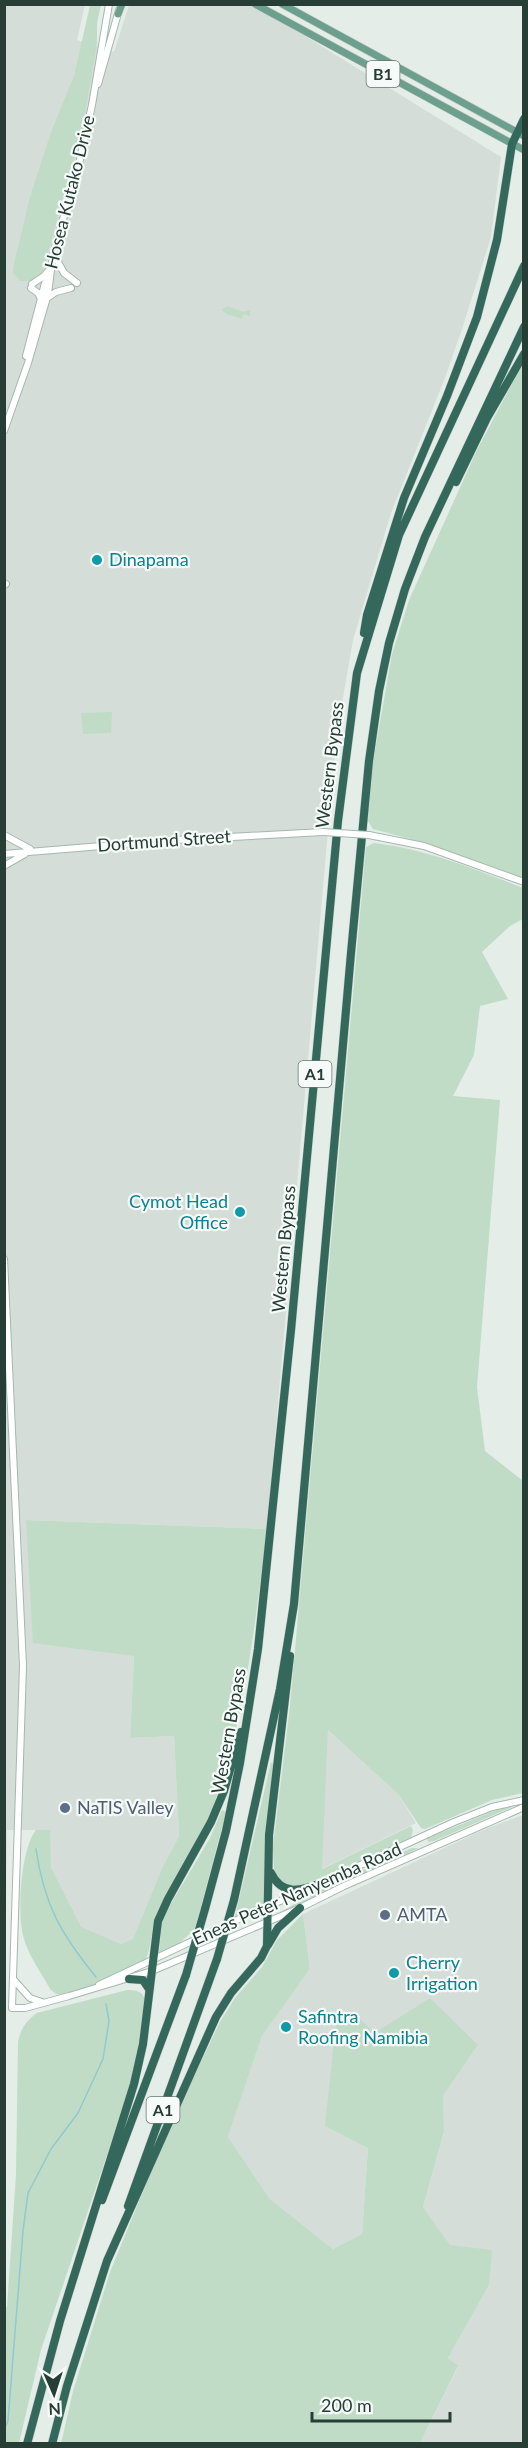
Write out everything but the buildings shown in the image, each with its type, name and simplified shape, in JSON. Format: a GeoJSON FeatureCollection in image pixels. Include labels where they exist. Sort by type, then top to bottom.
{"type":"FeatureCollection","features":[{"type":"Feature","properties":{"kind":"highway"},"geometry":{"type":"LineString","coordinates":[[357,673],[367,615],[398,515],[477,317],[497,240],[512,144],[520,134],[524,119]]}},
{"type":"Feature","properties":{"kind":"highway","name":"Western Bypass"},"geometry":{"type":"LineString","coordinates":[[86,2244],[186,1975],[206,1909],[226,1831],[252,1693],[293,1318],[338,821],[357,673],[399,535],[524,266]]}},
{"type":"Feature","properties":{"kind":"highway","name":"A1"},"geometry":{"type":"LineString","coordinates":[[52,2444],[70,2376],[107,2261],[217,1959],[234,1900],[280,1689],[294,1604],[331,1161],[369,762],[389,643],[405,589],[425,537],[524,327]]}},
{"type":"Feature","properties":{"kind":"highway"},"geometry":{"type":"LineString","coordinates":[[425,537],[438,518],[487,418],[524,354]]}},
{"type":"Feature","properties":{"kind":"highway"},"geometry":{"type":"LineString","coordinates":[[267,1946],[269,1835],[288,1689],[294,1604]]}},
{"type":"Feature","properties":{"kind":"highway"},"geometry":{"type":"LineString","coordinates":[[86,2244],[90,2222],[134,2084],[143,2044],[158,1921],[220,1801],[252,1693]]}},
{"type":"Feature","properties":{"kind":"highway"},"geometry":{"type":"LineString","coordinates":[[270,1872],[274,1882],[288,1890],[309,1888],[321,1882]]}},
{"type":"Feature","properties":{"kind":"highway"},"geometry":{"type":"LineString","coordinates":[[107,2261],[216,2017],[231,1993],[261,1958],[278,1928],[300,1908]]}},
{"type":"Feature","properties":{"kind":"highway"},"geometry":{"type":"LineString","coordinates":[[129,1979],[143,1980],[149,1990]]}},
{"type":"Feature","properties":{"kind":"highway","name":"A1"},"geometry":{"type":"LineString","coordinates":[[27,2444],[60,2321],[86,2244]]}},
{"type":"Feature","properties":{"kind":"main road","name":"Hosea Kutako Drive"},"geometry":{"type":"LineString","coordinates":[[4,431],[25,369],[25,360],[44,299],[45,283],[49,279],[53,254],[79,164],[92,105],[109,4]]}},
{"type":"Feature","properties":{"kind":"main road"},"geometry":{"type":"LineString","coordinates":[[118,14],[121,4]]}},
{"type":"Feature","properties":{"kind":"main road","name":"B1"},"geometry":{"type":"LineString","coordinates":[[255,4],[522,149]]}},
{"type":"Feature","properties":{"kind":"main road","name":"B1"},"geometry":{"type":"LineString","coordinates":[[283,5],[520,134]]}},
{"type":"Feature","properties":{"kind":"main road","name":"Hosea Kutako Drive"},"geometry":{"type":"LineString","coordinates":[[92,105],[118,14]]}},
{"type":"Feature","properties":{"kind":"main road"},"geometry":{"type":"LineString","coordinates":[[53,254],[64,273],[77,283]]}},
{"type":"Feature","properties":{"kind":"main road"},"geometry":{"type":"LineString","coordinates":[[50,269],[31,286],[44,299],[70,288]]}},
{"type":"Feature","properties":{"kind":"main road","name":"Dortmund Street"},"geometry":{"type":"LineString","coordinates":[[4,854],[34,850],[323,832],[369,835],[424,846],[524,882]]}},
{"type":"Feature","properties":{"kind":"main road"},"geometry":{"type":"LineString","coordinates":[[4,835],[34,850]]}},
{"type":"Feature","properties":{"kind":"main road"},"geometry":{"type":"LineString","coordinates":[[4,866],[34,850]]}},
{"type":"Feature","properties":{"kind":"main road"},"geometry":{"type":"LineString","coordinates":[[4,1259],[23,1666],[13,1979],[30,1998],[44,2003]]}},
{"type":"Feature","properties":{"kind":"main road","name":"Eneas Peter Nanyemba Road"},"geometry":{"type":"LineString","coordinates":[[73,1995],[454,1822],[492,1807],[524,1800]]}},
{"type":"Feature","properties":{"kind":"main road","name":"Eneas Peter Nanyemba Road"},"geometry":{"type":"LineString","coordinates":[[13,1979],[12,2008],[26,2008],[129,1979],[300,1908],[344,1886],[524,1807]]}},
{"type":"Feature","properties":{"kind":"shaded area"},"geometry":{"type":"Polygon","coordinates":[[[4,5],[85,5],[77,40],[114,52],[129,5],[255,5],[501,157],[491,237],[445,378],[391,513],[353,640],[336,738],[267,1529],[26,1520],[134,1655],[130,1738],[174,1736],[179,1836],[163,1866],[133,1940],[121,1944],[81,1928],[51,1867],[49,1830],[7,1830],[5,2000],[4,5]]]}},
{"type":"Feature","properties":{"kind":"shaded area"},"geometry":{"type":"Polygon","coordinates":[[[328,1730],[399,1795],[416,1823],[321,1869],[328,1730]]]}},
{"type":"Feature","properties":{"kind":"shaded area"},"geometry":{"type":"Polygon","coordinates":[[[523,1815],[523,2443],[420,2443],[458,2367],[448,2358],[489,2285],[450,2246],[423,2207],[444,2133],[443,2096],[478,2045],[368,2148],[362,2234],[333,2249],[270,2199],[228,2137],[262,2036],[310,1969],[303,1914],[485,1829],[523,1815]]]}},
{"type":"Feature","properties":{"kind":"green space"},"geometry":{"type":"Polygon","coordinates":[[[90,5],[101,5],[97,23],[97,44],[82,130],[42,274],[30,281],[20,281],[13,273],[14,264],[30,197],[51,132],[74,76],[90,5]]]}},
{"type":"Feature","properties":{"kind":"green space"},"geometry":{"type":"Polygon","coordinates":[[[227,306],[243,312],[250,310],[250,316],[244,314],[241,319],[224,312],[222,310],[227,306]]]}},
{"type":"Feature","properties":{"kind":"green space"},"geometry":{"type":"Polygon","coordinates":[[[523,363],[523,878],[425,843],[373,829],[368,821],[373,762],[392,654],[409,600],[477,450],[523,363]]]}},
{"type":"Feature","properties":{"kind":"green space"},"geometry":{"type":"Polygon","coordinates":[[[112,712],[111,733],[83,734],[81,713],[112,712]]]}},
{"type":"Feature","properties":{"kind":"green space"},"geometry":{"type":"Polygon","coordinates":[[[374,843],[431,855],[523,888],[523,919],[510,926],[482,952],[508,999],[480,1006],[474,1055],[453,1096],[500,1100],[477,1387],[485,1451],[523,1481],[523,1793],[492,1800],[425,1829],[421,1828],[399,1795],[328,1730],[322,1869],[411,1826],[413,1830],[411,1838],[302,1886],[293,1887],[280,1882],[274,1872],[273,1846],[290,1706],[366,847],[374,843]]]}},
{"type":"Feature","properties":{"kind":"green space"},"geometry":{"type":"Polygon","coordinates":[[[26,1520],[267,1529],[248,1669],[234,1738],[207,1820],[158,1911],[147,1958],[139,1970],[66,1995],[56,1994],[50,1989],[31,1956],[23,1935],[20,1911],[22,1881],[31,1839],[36,1830],[50,1830],[51,1867],[81,1927],[121,1944],[133,1939],[163,1866],[179,1836],[174,1736],[130,1738],[134,1656],[33,1643],[26,1520]]]}},
{"type":"Feature","properties":{"kind":"green space"},"geometry":{"type":"Polygon","coordinates":[[[271,1762],[274,1765],[267,1831],[266,1902],[235,1917],[271,1762]]]}},
{"type":"Feature","properties":{"kind":"green space"},"geometry":{"type":"Polygon","coordinates":[[[519,1804],[434,1841],[427,1840],[496,1810],[519,1804]]]}},
{"type":"Feature","properties":{"kind":"green space"},"geometry":{"type":"Polygon","coordinates":[[[222,1810],[226,1812],[195,1929],[165,1956],[159,1954],[162,1922],[166,1912],[210,1838],[222,1810]]]}},
{"type":"Feature","properties":{"kind":"green space"},"geometry":{"type":"Polygon","coordinates":[[[412,1848],[419,1848],[273,1917],[321,1888],[412,1848]]]}},
{"type":"Feature","properties":{"kind":"green space"},"geometry":{"type":"Polygon","coordinates":[[[303,1914],[310,1969],[262,2036],[228,2137],[270,2199],[333,2249],[362,2234],[368,2148],[325,2126],[336,2023],[350,2010],[375,2033],[430,1998],[478,2045],[443,2096],[444,2132],[423,2207],[450,2245],[492,2250],[489,2285],[448,2358],[458,2366],[420,2443],[61,2444],[73,2391],[110,2272],[166,2135],[220,2022],[235,1998],[262,1967],[277,1940],[303,1914]]]}},
{"type":"Feature","properties":{"kind":"green space"},"geometry":{"type":"Polygon","coordinates":[[[127,1990],[140,1992],[145,1999],[140,2044],[131,2084],[41,2350],[19,2443],[5,2443],[4,2308],[7,2307],[16,2174],[19,2037],[24,2025],[37,2013],[127,1990]]]}},
{"type":"Feature","properties":{"kind":"waterway"},"geometry":{"type":"LineString","coordinates":[[36,1849],[44,1887],[56,1918],[73,1947],[96,1977]]}},
{"type":"Feature","properties":{"kind":"waterway"},"geometry":{"type":"LineString","coordinates":[[4,2429],[8,2421],[28,2193],[51,2149],[78,2113],[103,2059],[109,2021],[106,2004]]}},
{"type":"Feature","properties":{"kind":"place","name":"Dinapama"},"geometry":{"type":"Point","coordinates":[97,560]}},
{"type":"Feature","properties":{"kind":"place","name":"Cymot Head Office"},"geometry":{"type":"Point","coordinates":[240,1212]}},
{"type":"Feature","properties":{"kind":"place","name":"NaTIS Valley"},"geometry":{"type":"Point","coordinates":[65,1808]}},
{"type":"Feature","properties":{"kind":"place","name":"AMTA"},"geometry":{"type":"Point","coordinates":[385,1915]}},
{"type":"Feature","properties":{"kind":"place","name":"Cherry Irrigation"},"geometry":{"type":"Point","coordinates":[394,1973]}},
{"type":"Feature","properties":{"kind":"place","name":"Safintra Roofing Namibia"},"geometry":{"type":"Point","coordinates":[286,2027]}}]}
